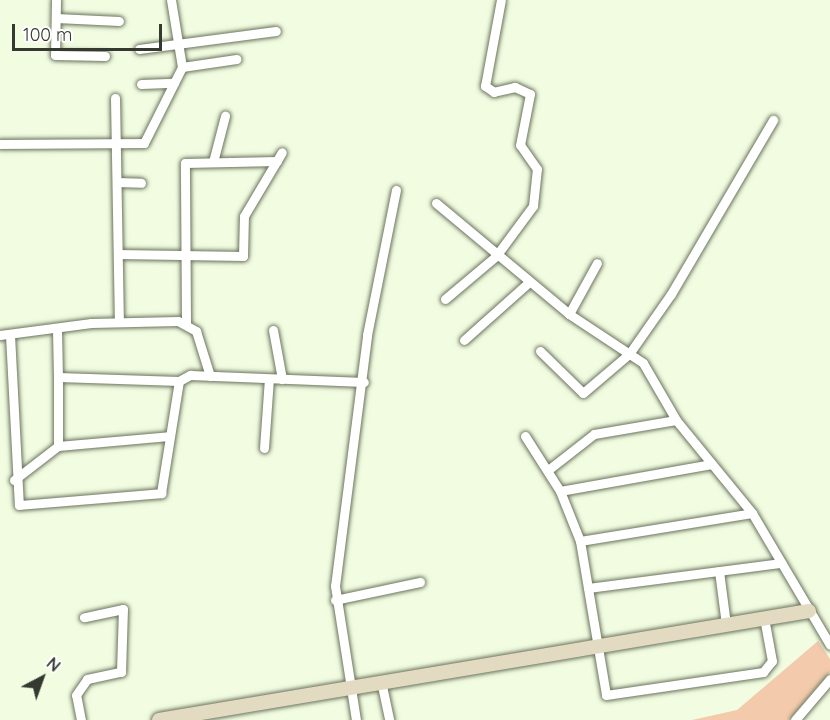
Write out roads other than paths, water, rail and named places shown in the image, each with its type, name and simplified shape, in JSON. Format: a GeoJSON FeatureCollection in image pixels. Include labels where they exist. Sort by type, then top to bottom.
{"type":"FeatureCollection","features":[{"type":"Feature","properties":{"kind":"street"},"geometry":{"type":"LineString","coordinates":[[56,0],[54,55],[105,56]]}},
{"type":"Feature","properties":{"kind":"street"},"geometry":{"type":"LineString","coordinates":[[0,144],[117,145],[144,143],[182,67],[171,0]]}},
{"type":"Feature","properties":{"kind":"street"},"geometry":{"type":"LineString","coordinates":[[445,299],[496,256],[533,206],[537,177],[535,164],[520,145],[530,94],[515,87],[494,92],[485,86],[501,0]]}},
{"type":"Feature","properties":{"kind":"street"},"geometry":{"type":"LineString","coordinates":[[56,18],[119,21]]}},
{"type":"Feature","properties":{"kind":"street"},"geometry":{"type":"LineString","coordinates":[[139,49],[276,31]]}},
{"type":"Feature","properties":{"kind":"street"},"geometry":{"type":"LineString","coordinates":[[182,67],[236,59]]}},
{"type":"Feature","properties":{"kind":"street"},"geometry":{"type":"LineString","coordinates":[[141,84],[174,83]]}},
{"type":"Feature","properties":{"kind":"street"},"geometry":{"type":"LineString","coordinates":[[115,98],[119,321]]}},
{"type":"Feature","properties":{"kind":"street"},"geometry":{"type":"LineString","coordinates":[[213,162],[225,116]]}},
{"type":"Feature","properties":{"kind":"street"},"geometry":{"type":"LineString","coordinates":[[540,351],[583,393],[629,354],[671,294],[773,120]]}},
{"type":"Feature","properties":{"kind":"street"},"geometry":{"type":"LineString","coordinates":[[118,254],[186,256],[243,256],[244,216],[280,157],[185,163],[186,256],[186,322],[204,346],[210,376]]}},
{"type":"Feature","properties":{"kind":"street"},"geometry":{"type":"LineString","coordinates":[[117,182],[141,183]]}},
{"type":"Feature","properties":{"kind":"street"},"geometry":{"type":"LineString","coordinates":[[356,720],[335,600],[364,382],[367,335],[396,190]]}},
{"type":"Feature","properties":{"kind":"street"},"geometry":{"type":"LineString","coordinates":[[436,203],[496,256],[569,314],[629,354],[652,375],[676,420],[752,513],[830,645]]}},
{"type":"Feature","properties":{"kind":"street"},"geometry":{"type":"LineString","coordinates":[[569,314],[597,263]]}},
{"type":"Feature","properties":{"kind":"street"},"geometry":{"type":"LineString","coordinates":[[465,340],[529,282]]}},
{"type":"Feature","properties":{"kind":"street"},"geometry":{"type":"LineString","coordinates":[[179,381],[161,493],[19,505],[14,480],[11,396],[5,335],[119,321],[186,322]]}},
{"type":"Feature","properties":{"kind":"street"},"geometry":{"type":"LineString","coordinates":[[57,330],[58,446]]}},
{"type":"Feature","properties":{"kind":"street"},"geometry":{"type":"LineString","coordinates":[[273,330],[282,379]]}},
{"type":"Feature","properties":{"kind":"street"},"geometry":{"type":"LineString","coordinates":[[58,377],[179,381],[190,375],[364,382]]}},
{"type":"Feature","properties":{"kind":"street"},"geometry":{"type":"LineString","coordinates":[[264,448],[269,379]]}},
{"type":"Feature","properties":{"kind":"street"},"geometry":{"type":"LineString","coordinates":[[0,396],[11,396]]}},
{"type":"Feature","properties":{"kind":"street"},"geometry":{"type":"LineString","coordinates":[[548,470],[594,434],[676,420]]}},
{"type":"Feature","properties":{"kind":"street"},"geometry":{"type":"LineString","coordinates":[[14,480],[58,446],[169,436]]}},
{"type":"Feature","properties":{"kind":"street"},"geometry":{"type":"LineString","coordinates":[[525,436],[560,491],[580,541],[606,695],[763,672],[772,661],[764,618]]}},
{"type":"Feature","properties":{"kind":"street"},"geometry":{"type":"LineString","coordinates":[[560,491],[712,464]]}},
{"type":"Feature","properties":{"kind":"street"},"geometry":{"type":"LineString","coordinates":[[580,541],[752,513]]}},
{"type":"Feature","properties":{"kind":"street"},"geometry":{"type":"LineString","coordinates":[[588,588],[780,562]]}},
{"type":"Feature","properties":{"kind":"street"},"geometry":{"type":"LineString","coordinates":[[719,571],[726,624]]}},
{"type":"Feature","properties":{"kind":"street"},"geometry":{"type":"LineString","coordinates":[[335,600],[420,582]]}},
{"type":"Feature","properties":{"kind":"street"},"geometry":{"type":"LineString","coordinates":[[81,720],[76,695],[87,679],[121,672],[123,609],[84,617]]}},
{"type":"Feature","properties":{"kind":"street"},"geometry":{"type":"LineString","coordinates":[[159,720],[597,644],[809,611]]}},
{"type":"Feature","properties":{"kind":"street"},"geometry":{"type":"LineString","coordinates":[[795,720],[830,679]]}},
{"type":"Feature","properties":{"kind":"street"},"geometry":{"type":"LineString","coordinates":[[381,681],[389,720]]}}]}
